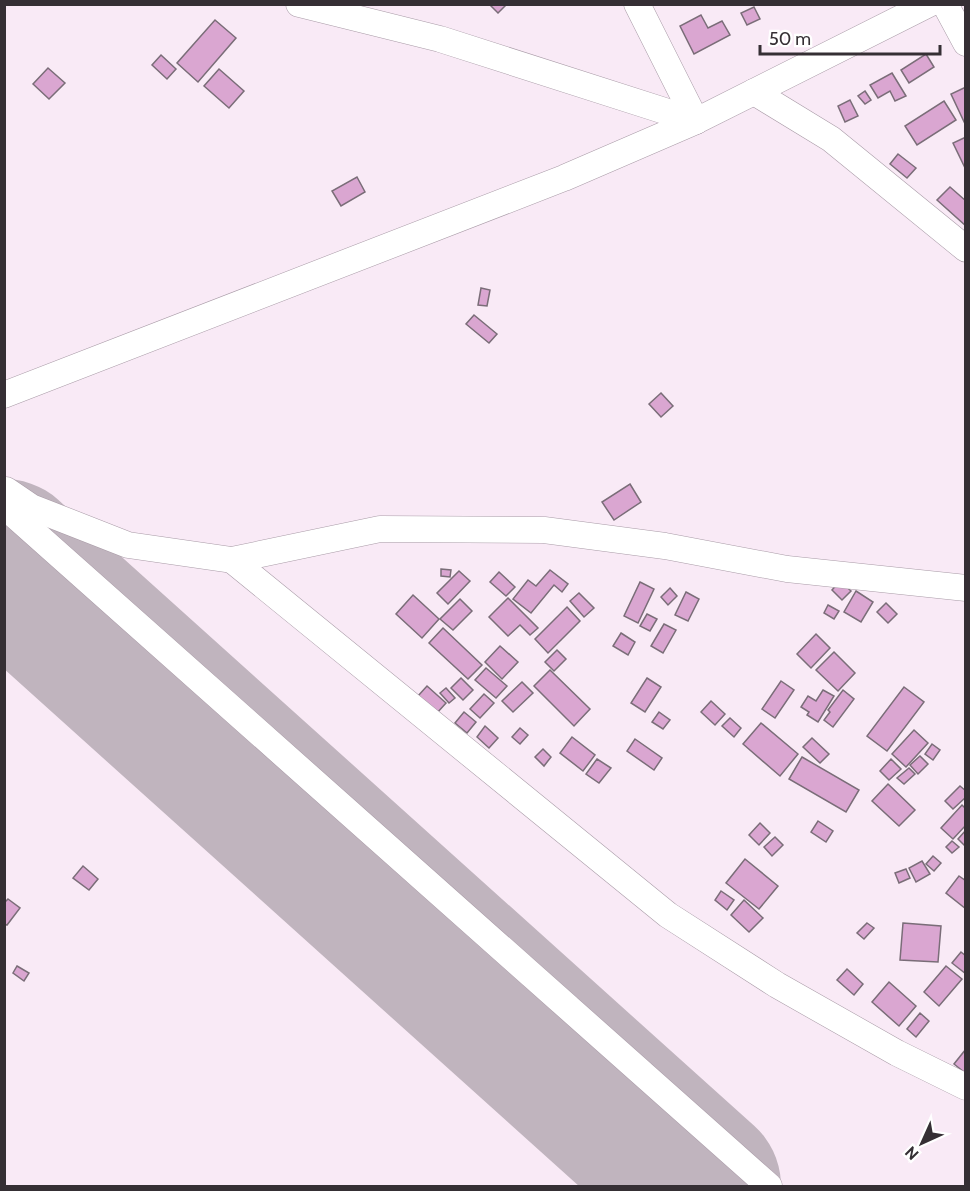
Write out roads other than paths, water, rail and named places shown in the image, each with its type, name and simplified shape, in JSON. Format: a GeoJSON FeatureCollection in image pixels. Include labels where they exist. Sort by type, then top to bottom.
{"type":"FeatureCollection","features":[{"type":"Feature","properties":{"kind":"street"},"geometry":{"type":"LineString","coordinates":[[299,4],[440,39],[696,121]]}},
{"type":"Feature","properties":{"kind":"street"},"geometry":{"type":"LineString","coordinates":[[637,4],[696,121]]}},
{"type":"Feature","properties":{"kind":"street"},"geometry":{"type":"LineString","coordinates":[[4,395],[564,178],[696,121],[929,4]]}},
{"type":"Feature","properties":{"kind":"street"},"geometry":{"type":"LineString","coordinates":[[945,4],[966,43]]}},
{"type":"Feature","properties":{"kind":"street"},"geometry":{"type":"LineString","coordinates":[[754,92],[831,139],[966,249]]}},
{"type":"Feature","properties":{"kind":"street"},"geometry":{"type":"LineString","coordinates":[[4,489],[31,507],[128,545],[232,560],[380,529],[544,530],[665,546],[787,569],[966,588]]}},
{"type":"Feature","properties":{"kind":"street"},"geometry":{"type":"LineString","coordinates":[[4,506],[769,1186]]}},
{"type":"Feature","properties":{"kind":"street"},"geometry":{"type":"LineString","coordinates":[[232,560],[668,915],[777,985],[897,1053],[966,1087]]}}]}
